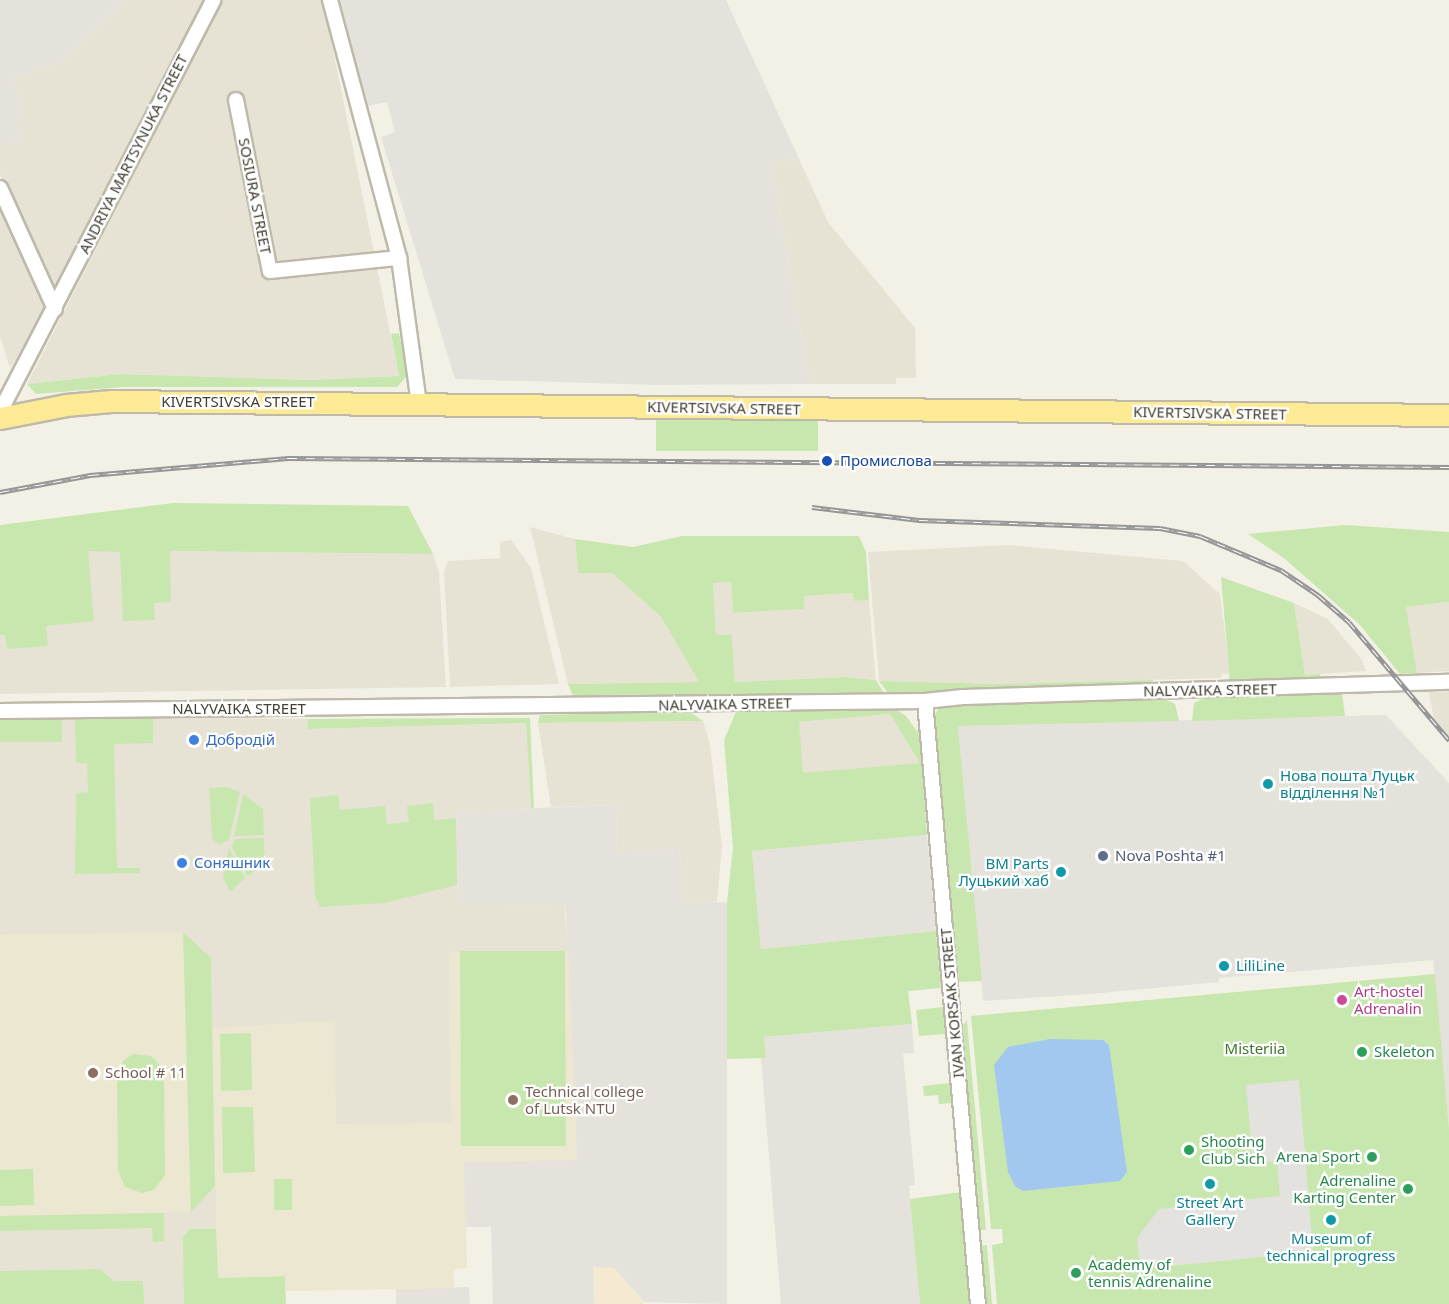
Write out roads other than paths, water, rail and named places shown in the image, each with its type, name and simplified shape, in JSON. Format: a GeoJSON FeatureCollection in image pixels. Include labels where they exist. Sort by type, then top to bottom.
{"type":"FeatureCollection","features":[{"type":"Feature","properties":{"kind":"main road","name":"KIVERTSIVSKA STREET"},"geometry":{"type":"LineString","coordinates":[[2,417],[66,405],[111,401],[1449,415]]}},
{"type":"Feature","properties":{"kind":"street","name":"ANDRIYA MARTSYNUKA STREET"},"geometry":{"type":"LineString","coordinates":[[2,417],[4,404],[213,0]]}},
{"type":"Feature","properties":{"kind":"street"},"geometry":{"type":"LineString","coordinates":[[330,0],[399,258],[419,404]]}},
{"type":"Feature","properties":{"kind":"street","name":"SOSIURA STREET"},"geometry":{"type":"LineString","coordinates":[[236,100],[270,271],[399,258]]}},
{"type":"Feature","properties":{"kind":"street"},"geometry":{"type":"LineString","coordinates":[[0,188],[55,309]]}},
{"type":"Feature","properties":{"kind":"street","name":"NALYVAIKA STREET"},"geometry":{"type":"LineString","coordinates":[[0,711],[925,701],[963,696],[1449,682]]}},
{"type":"Feature","properties":{"kind":"street","name":"IVAN KORSAK STREET"},"geometry":{"type":"LineString","coordinates":[[925,701],[978,1304]]}},
{"type":"Feature","properties":{"kind":"water"},"geometry":{"type":"Polygon","coordinates":[[[1050,1039],[1103,1040],[1109,1045],[1127,1172],[1120,1181],[1023,1191],[1015,1186],[1008,1172],[994,1065],[1008,1047],[1050,1039]]]}},
{"type":"Feature","properties":{"kind":"railway"},"geometry":{"type":"LineString","coordinates":[[0,492],[90,475],[288,458],[1449,467]]}},
{"type":"Feature","properties":{"kind":"railway"},"geometry":{"type":"LineString","coordinates":[[812,507],[919,520],[1160,528],[1200,536],[1281,570],[1318,595],[1349,622],[1449,740]]}},
{"type":"Feature","properties":{"kind":"place","name":"Промислова"},"geometry":{"type":"Point","coordinates":[827,461]}},
{"type":"Feature","properties":{"kind":"place","name":"Добродій"},"geometry":{"type":"Point","coordinates":[194,740]}},
{"type":"Feature","properties":{"kind":"place","name":"Нова пошта Луцьк відділення №1"},"geometry":{"type":"Point","coordinates":[1268,784]}},
{"type":"Feature","properties":{"kind":"place","name":"Nova Poshta #1"},"geometry":{"type":"Point","coordinates":[1103,856]}},
{"type":"Feature","properties":{"kind":"place","name":"Соняшник"},"geometry":{"type":"Point","coordinates":[182,863]}},
{"type":"Feature","properties":{"kind":"place","name":"BM Parts Луцький хаб"},"geometry":{"type":"Point","coordinates":[1061,872]}},
{"type":"Feature","properties":{"kind":"place","name":"LiliLine"},"geometry":{"type":"Point","coordinates":[1224,966]}},
{"type":"Feature","properties":{"kind":"place","name":"Art-hostel Adrenalin"},"geometry":{"type":"Point","coordinates":[1342,1000]}},
{"type":"Feature","properties":{"kind":"place","name":"Skeleton"},"geometry":{"type":"Point","coordinates":[1362,1052]}},
{"type":"Feature","properties":{"kind":"place","name":"School # 11"},"geometry":{"type":"Point","coordinates":[93,1073]}},
{"type":"Feature","properties":{"kind":"place","name":"Technical college of Lutsk NTU"},"geometry":{"type":"Point","coordinates":[513,1100]}},
{"type":"Feature","properties":{"kind":"place","name":"Shooting Club Sich"},"geometry":{"type":"Point","coordinates":[1189,1150]}},
{"type":"Feature","properties":{"kind":"place","name":"Arena Sport"},"geometry":{"type":"Point","coordinates":[1372,1157]}},
{"type":"Feature","properties":{"kind":"place","name":"Street Art Gallery"},"geometry":{"type":"Point","coordinates":[1210,1184]}},
{"type":"Feature","properties":{"kind":"place","name":"Adrenaline Karting Center"},"geometry":{"type":"Point","coordinates":[1408,1189]}},
{"type":"Feature","properties":{"kind":"place","name":"Museum of technical progress"},"geometry":{"type":"Point","coordinates":[1331,1220]}},
{"type":"Feature","properties":{"kind":"place","name":"Academy of tennis Adrenaline"},"geometry":{"type":"Point","coordinates":[1076,1273]}},
{"type":"Feature","properties":{"kind":"park label","name":"Misteriia"},"geometry":{"type":"Point","coordinates":[1255,1049]}}]}
